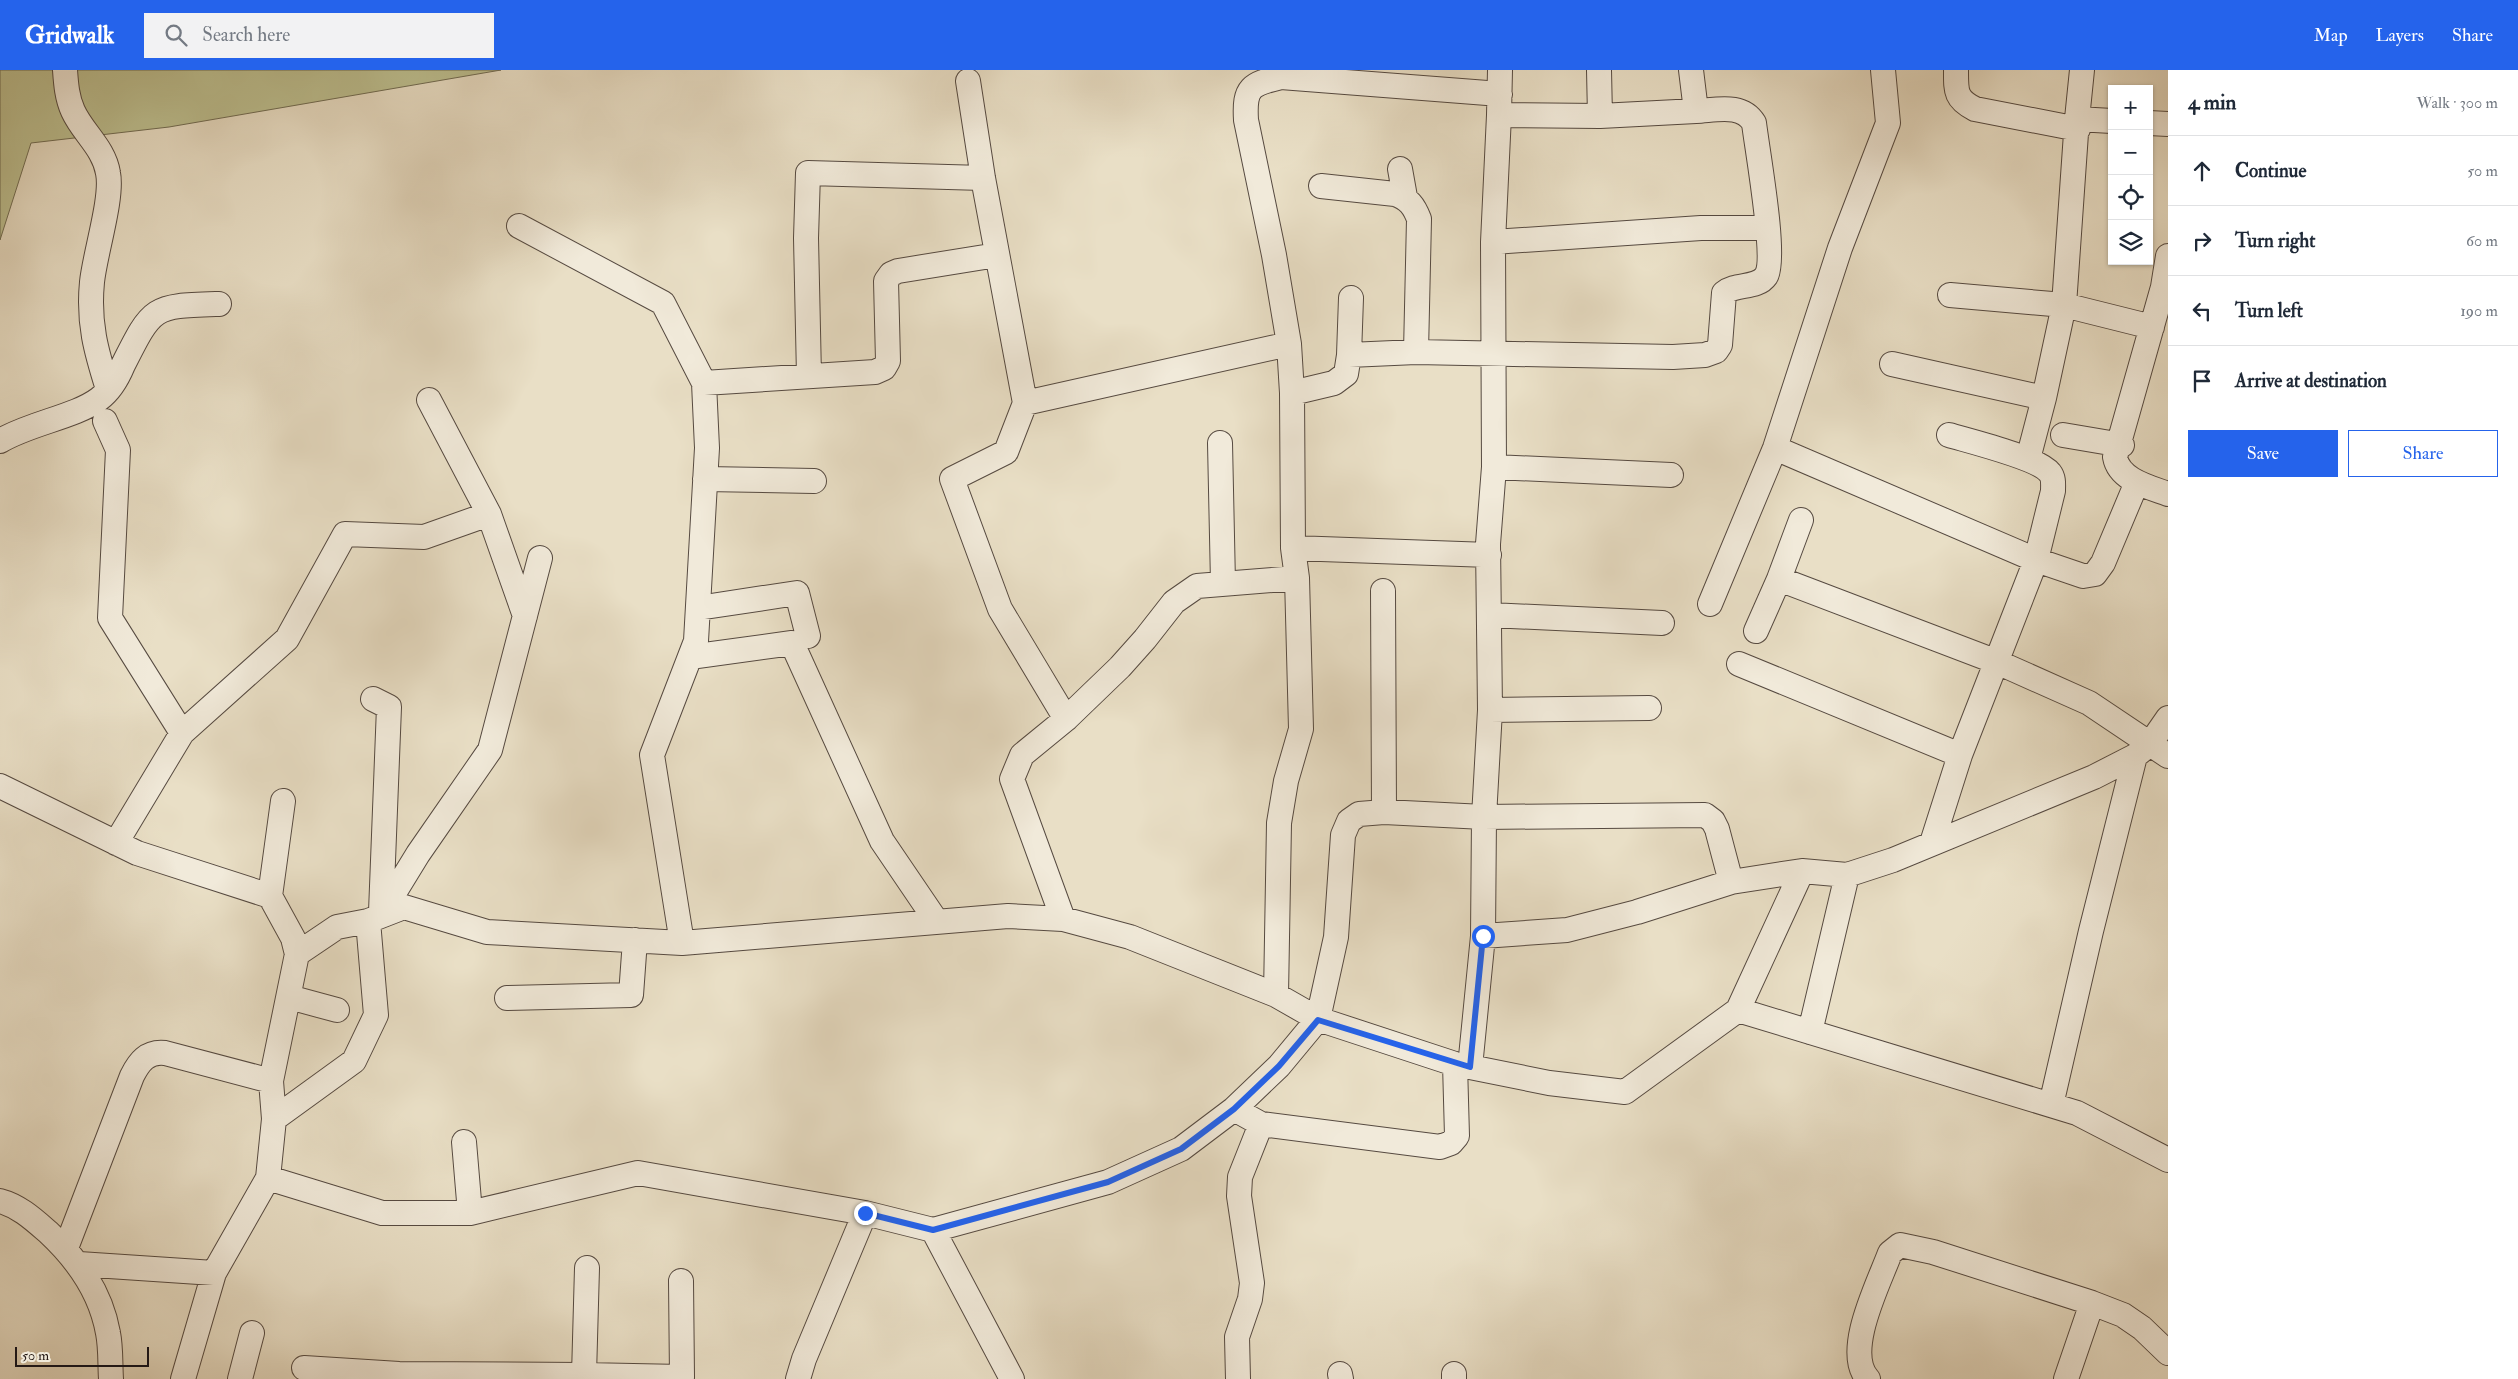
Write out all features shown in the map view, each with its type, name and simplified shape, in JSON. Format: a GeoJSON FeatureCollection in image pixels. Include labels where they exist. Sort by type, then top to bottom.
{"type":"FeatureCollection","features":[{"type":"Feature","properties":{"kind":"street"},"geometry":{"type":"LineString","coordinates":[[65,70],[66,90],[72,110],[103,156],[109,174],[108,190],[92,281],[91,311],[93,339],[108,390]]}},
{"type":"Feature","properties":{"kind":"street"},"geometry":{"type":"LineString","coordinates":[[1234,1109],[1261,1124],[1440,1147],[1451,1143],[1457,1136],[1463,1065],[1483,936],[1484,817],[1490,710],[1489,542],[1494,467],[1495,353],[1493,242],[1500,70]]}},
{"type":"Feature","properties":{"kind":"street"},"geometry":{"type":"LineString","coordinates":[[1599,70],[1600,116]]}},
{"type":"Feature","properties":{"kind":"street"},"geometry":{"type":"LineString","coordinates":[[1691,70],[1696,111]]}},
{"type":"Feature","properties":{"kind":"street"},"geometry":{"type":"LineString","coordinates":[[1710,604],[1775,448],[1840,248],[1888,124],[1883,70]]}},
{"type":"Feature","properties":{"kind":"street"},"geometry":{"type":"LineString","coordinates":[[1956,70],[1958,96],[1964,103],[1975,109],[2078,124],[2108,121]]}},
{"type":"Feature","properties":{"kind":"street"},"geometry":{"type":"LineString","coordinates":[[2028,460],[2044,398],[2064,305],[2082,70]]}},
{"type":"Feature","properties":{"kind":"street"},"geometry":{"type":"LineString","coordinates":[[1276,995],[1279,823],[1286,781],[1301,729],[1297,578],[1293,548],[1292,393],[1289,344],[1274,256],[1246,120],[1245,102],[1250,80],[1260,82],[1282,77],[1600,116],[1737,109],[1749,115],[1754,123],[1767,228],[1769,263],[1766,276],[1758,283],[1732,287],[1724,293],[1720,344],[1716,351],[1705,355],[1673,357],[1416,352],[1349,355]]}},
{"type":"Feature","properties":{"kind":"street"},"geometry":{"type":"LineString","coordinates":[[968,81],[982,178],[1024,403],[1006,452],[952,479],[1000,609],[1066,719]]}},
{"type":"Feature","properties":{"kind":"street"},"geometry":{"type":"LineString","coordinates":[[2153,123],[2168,124]]}},
{"type":"Feature","properties":{"kind":"street"},"geometry":{"type":"LineString","coordinates":[[1400,170],[1405,197]]}},
{"type":"Feature","properties":{"kind":"street"},"geometry":{"type":"LineString","coordinates":[[809,376],[806,238],[808,173],[982,178]]}},
{"type":"Feature","properties":{"kind":"street"},"geometry":{"type":"LineString","coordinates":[[1321,186],[1395,194],[1405,197],[1413,204],[1419,219],[1416,352]]}},
{"type":"Feature","properties":{"kind":"street"},"geometry":{"type":"LineString","coordinates":[[519,226],[663,303],[704,383],[707,448],[696,641],[652,755],[682,942]]}},
{"type":"Feature","properties":{"kind":"street"},"geometry":{"type":"LineString","coordinates":[[1493,242],[1701,228],[1767,228]]}},
{"type":"Feature","properties":{"kind":"street"},"geometry":{"type":"LineString","coordinates":[[704,383],[875,372],[884,368],[888,361],[886,281],[891,274],[898,271],[997,255]]}},
{"type":"Feature","properties":{"kind":"street"},"geometry":{"type":"LineString","coordinates":[[2168,256],[2164,287],[2121,444],[2115,457],[2116,466],[2137,482],[2168,494]]}},
{"type":"Feature","properties":{"kind":"street"},"geometry":{"type":"LineString","coordinates":[[1950,295],[2064,305],[2152,327]]}},
{"type":"Feature","properties":{"kind":"street"},"geometry":{"type":"LineString","coordinates":[[1292,393],[1334,383],[1346,374],[1349,355],[1351,298]]}},
{"type":"Feature","properties":{"kind":"street"},"geometry":{"type":"LineString","coordinates":[[0,440],[17,430],[79,409],[100,399],[116,381],[139,333],[154,313],[171,305],[219,304]]}},
{"type":"Feature","properties":{"kind":"street"},"geometry":{"type":"LineString","coordinates":[[1024,403],[1289,344]]}},
{"type":"Feature","properties":{"kind":"street"},"geometry":{"type":"LineString","coordinates":[[1892,364],[2044,398]]}},
{"type":"Feature","properties":{"kind":"street"},"geometry":{"type":"LineString","coordinates":[[429,400],[489,514],[525,616]]}},
{"type":"Feature","properties":{"kind":"street"},"geometry":{"type":"LineString","coordinates":[[104,421],[118,450],[110,618],[182,733]]}},
{"type":"Feature","properties":{"kind":"street"},"geometry":{"type":"LineString","coordinates":[[1932,843],[1960,755],[1998,662],[2036,560],[2054,482],[2050,473],[2028,460],[1949,435]]}},
{"type":"Feature","properties":{"kind":"street"},"geometry":{"type":"LineString","coordinates":[[2063,435],[2121,444]]}},
{"type":"Feature","properties":{"kind":"street"},"geometry":{"type":"LineString","coordinates":[[1220,443],[1223,583]]}},
{"type":"Feature","properties":{"kind":"street"},"geometry":{"type":"LineString","coordinates":[[1775,448],[2036,560],[2083,576],[2095,574],[2103,563],[2137,482]]}},
{"type":"Feature","properties":{"kind":"street"},"geometry":{"type":"LineString","coordinates":[[1494,467],[1671,475]]}},
{"type":"Feature","properties":{"kind":"street"},"geometry":{"type":"LineString","coordinates":[[705,479],[814,481]]}},
{"type":"Feature","properties":{"kind":"street"},"geometry":{"type":"LineString","coordinates":[[116,843],[182,733],[286,639],[345,534],[424,537],[489,514]]}},
{"type":"Feature","properties":{"kind":"street"},"geometry":{"type":"LineString","coordinates":[[1756,630],[1779,579],[1802,520]]}},
{"type":"Feature","properties":{"kind":"street"},"geometry":{"type":"LineString","coordinates":[[1293,548],[1489,542]]}},
{"type":"Feature","properties":{"kind":"street"},"geometry":{"type":"LineString","coordinates":[[374,919],[490,750],[540,558]]}},
{"type":"Feature","properties":{"kind":"street"},"geometry":{"type":"LineString","coordinates":[[1063,919],[1012,779],[1022,755],[1066,719],[1145,639],[1174,602],[1197,586],[1297,578]]}},
{"type":"Feature","properties":{"kind":"street"},"geometry":{"type":"LineString","coordinates":[[1779,579],[1998,662],[2088,703],[2151,752]]}},
{"type":"Feature","properties":{"kind":"street"},"geometry":{"type":"LineString","coordinates":[[1383,591],[1384,812]]}},
{"type":"Feature","properties":{"kind":"street"},"geometry":{"type":"LineString","coordinates":[[698,608],[797,594],[808,636]]}},
{"type":"Feature","properties":{"kind":"street"},"geometry":{"type":"LineString","coordinates":[[1490,615],[1662,623]]}},
{"type":"Feature","properties":{"kind":"street"},"geometry":{"type":"LineString","coordinates":[[690,656],[792,643],[882,841],[936,922]]}},
{"type":"Feature","properties":{"kind":"street"},"geometry":{"type":"LineString","coordinates":[[1739,664],[1960,755]]}},
{"type":"Feature","properties":{"kind":"street"},"geometry":{"type":"LineString","coordinates":[[274,1119],[354,1061],[376,1015],[374,919],[389,707],[373,699]]}},
{"type":"Feature","properties":{"kind":"street"},"geometry":{"type":"LineString","coordinates":[[1490,710],[1649,708]]}},
{"type":"Feature","properties":{"kind":"street"},"geometry":{"type":"LineString","coordinates":[[2051,1105],[2091,931],[2151,752],[2168,718]]}},
{"type":"Feature","properties":{"kind":"street"},"geometry":{"type":"LineString","coordinates":[[1483,936],[1567,930],[1637,912],[1731,882],[1802,871],[1847,874],[1893,860],[2151,752]]}},
{"type":"Feature","properties":{"kind":"street"},"geometry":{"type":"LineString","coordinates":[[0,786],[137,853],[270,896]]}},
{"type":"Feature","properties":{"kind":"street"},"geometry":{"type":"LineString","coordinates":[[183,1379],[214,1273],[268,1178],[274,1119],[271,1082],[297,954],[293,938],[270,896],[283,801]]}},
{"type":"Feature","properties":{"kind":"street"},"geometry":{"type":"LineString","coordinates":[[268,1178],[382,1213],[470,1213],[638,1173],[865,1213],[933,1230],[1108,1182],[1181,1149],[1234,1109],[1279,1066],[1318,1020],[1336,937],[1343,835],[1349,821],[1359,814],[1384,812],[1484,817],[1705,815],[1713,821],[1717,829],[1731,882]]}},
{"type":"Feature","properties":{"kind":"street"},"geometry":{"type":"LineString","coordinates":[[297,954],[337,927],[374,919],[404,907],[486,932],[682,942],[1008,916],[1063,919],[1130,938],[1276,995],[1318,1020],[1463,1065],[1549,1083],[1625,1092],[1738,1010],[1802,871]]}},
{"type":"Feature","properties":{"kind":"street"},"geometry":{"type":"LineString","coordinates":[[1810,1032],[1847,874]]}},
{"type":"Feature","properties":{"kind":"street"},"geometry":{"type":"LineString","coordinates":[[507,998],[631,995],[635,940]]}},
{"type":"Feature","properties":{"kind":"street"},"geometry":{"type":"LineString","coordinates":[[289,997],[337,1010]]}},
{"type":"Feature","properties":{"kind":"street"},"geometry":{"type":"LineString","coordinates":[[1738,1010],[2076,1113],[2168,1160]]}},
{"type":"Feature","properties":{"kind":"street"},"geometry":{"type":"LineString","coordinates":[[72,1256],[138,1063],[148,1055],[156,1052],[165,1053],[271,1082]]}},
{"type":"Feature","properties":{"kind":"street"},"geometry":{"type":"LineString","coordinates":[[1238,1379],[1237,1337],[1250,1299],[1252,1283],[1239,1196],[1240,1177],[1261,1124]]}},
{"type":"Feature","properties":{"kind":"street"},"geometry":{"type":"LineString","coordinates":[[464,1142],[470,1213]]}},
{"type":"Feature","properties":{"kind":"street"},"geometry":{"type":"LineString","coordinates":[[0,1201],[12,1204],[32,1218],[72,1256],[98,1303],[108,1332],[111,1379]]}},
{"type":"Feature","properties":{"kind":"street"},"geometry":{"type":"LineString","coordinates":[[798,1379],[804,1359],[865,1213]]}},
{"type":"Feature","properties":{"kind":"street"},"geometry":{"type":"LineString","coordinates":[[933,1230],[1012,1379]]}},
{"type":"Feature","properties":{"kind":"street"},"geometry":{"type":"LineString","coordinates":[[1868,1379],[1862,1373],[1858,1357],[1860,1335],[1890,1253],[1900,1246],[1933,1252],[2092,1303],[2123,1315],[2142,1328],[2168,1353]]}},
{"type":"Feature","properties":{"kind":"street"},"geometry":{"type":"LineString","coordinates":[[72,1256],[214,1273]]}},
{"type":"Feature","properties":{"kind":"street"},"geometry":{"type":"LineString","coordinates":[[584,1375],[587,1268]]}},
{"type":"Feature","properties":{"kind":"street"},"geometry":{"type":"LineString","coordinates":[[304,1368],[399,1376],[584,1375],[692,1377],[681,1281]]}},
{"type":"Feature","properties":{"kind":"street"},"geometry":{"type":"LineString","coordinates":[[2066,1379],[2092,1303]]}},
{"type":"Feature","properties":{"kind":"street"},"geometry":{"type":"LineString","coordinates":[[240,1379],[252,1333]]}},
{"type":"Feature","properties":{"kind":"green space"},"geometry":{"type":"Polygon","coordinates":[[[0,70],[501,70],[169,127],[31,143],[0,240],[0,70]]]}},
{"type":"Feature","properties":{"kind":"route"},"geometry":{"type":"LineString","coordinates":[[865,1213],[933,1230],[1108,1182],[1181,1149],[1234,1109],[1279,1066],[1318,1020],[1455,1064],[1470,1067],[1483,936]]}}]}
